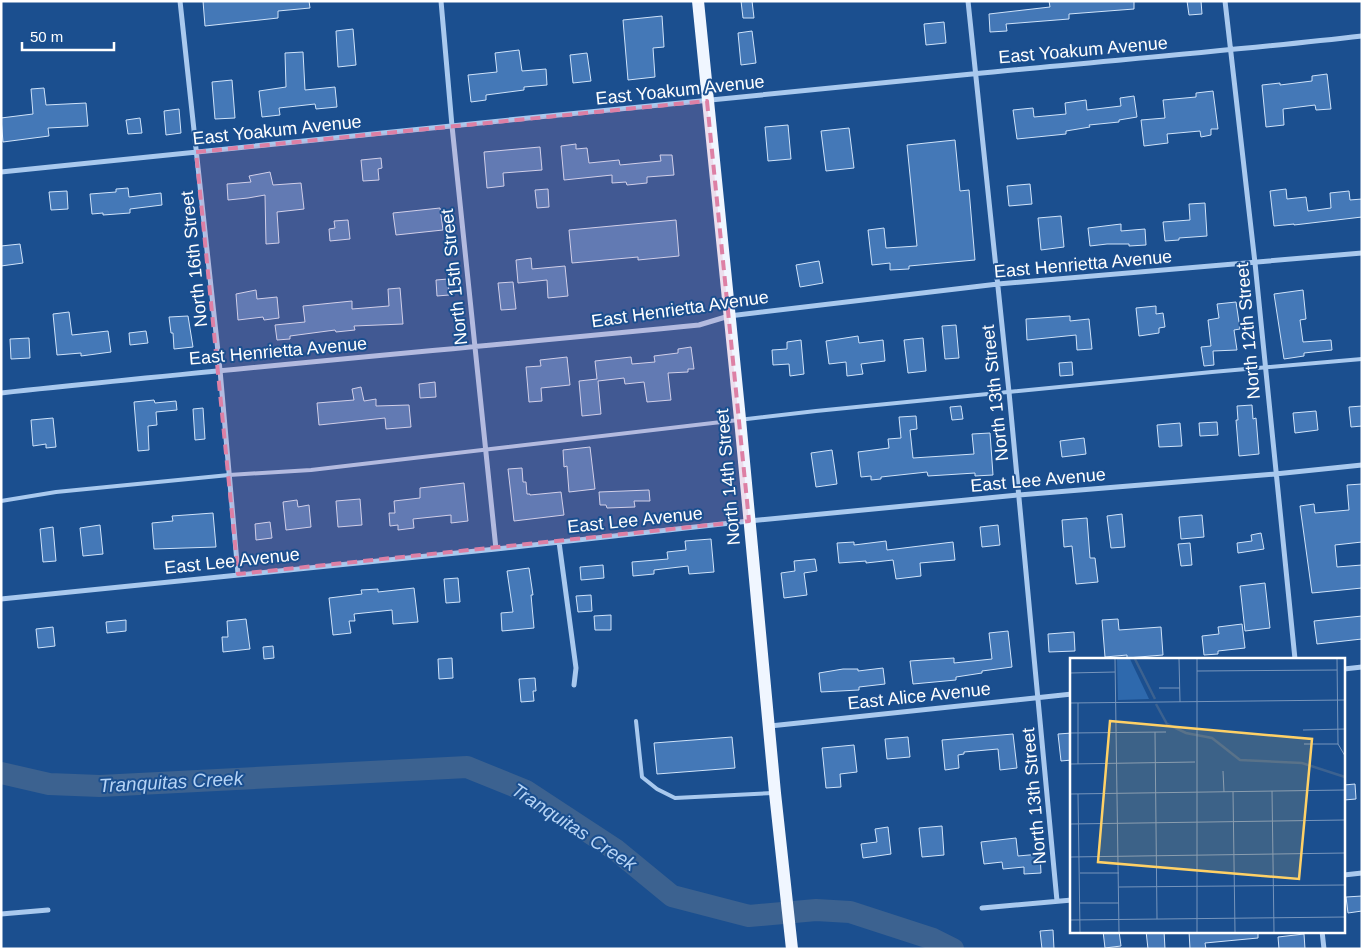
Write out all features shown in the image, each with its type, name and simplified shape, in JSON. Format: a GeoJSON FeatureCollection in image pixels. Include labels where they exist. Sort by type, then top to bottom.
{"type":"FeatureCollection","features":[{"type":"Feature","properties":{"kind":"main road","name":"North 14th Street"},"geometry":{"type":"LineString","coordinates":[[698,1],[770,726],[775,793],[792,949]]}},
{"type":"Feature","properties":{"kind":"street","name":"North 16th Street"},"geometry":{"type":"LineString","coordinates":[[180,1],[220,370],[238,574]]}},
{"type":"Feature","properties":{"kind":"street","name":"North 15th Street"},"geometry":{"type":"LineString","coordinates":[[441,1],[452,126],[496,549]]}},
{"type":"Feature","properties":{"kind":"street","name":"North 13th Street"},"geometry":{"type":"LineString","coordinates":[[968,1],[1009,392],[1057,901]]}},
{"type":"Feature","properties":{"kind":"street","name":"North 12th Street"},"geometry":{"type":"LineString","coordinates":[[1225,1],[1255,263],[1295,658]]}},
{"type":"Feature","properties":{"kind":"street","name":"East Yoakum Avenue"},"geometry":{"type":"LineString","coordinates":[[1,172],[975,74],[1230,51],[1362,36]]}},
{"type":"Feature","properties":{"kind":"street","name":"East Henrietta Avenue"},"geometry":{"type":"LineString","coordinates":[[1,393],[699,324],[728,316],[998,284],[1362,253]]}},
{"type":"Feature","properties":{"kind":"street","name":"East Lee Avenue"},"geometry":{"type":"LineString","coordinates":[[1,599],[496,549],[749,521],[1362,465]]}},
{"type":"Feature","properties":{"kind":"street"},"geometry":{"type":"LineString","coordinates":[[559,542],[576,668],[574,684]]}},
{"type":"Feature","properties":{"kind":"street"},"geometry":{"type":"LineString","coordinates":[[1346,669],[1362,667]]}},
{"type":"Feature","properties":{"kind":"street","name":"East Alice Avenue"},"geometry":{"type":"LineString","coordinates":[[770,726],[1070,694]]}},
{"type":"Feature","properties":{"kind":"street"},"geometry":{"type":"LineString","coordinates":[[1346,875],[1362,873]]}},
{"type":"Feature","properties":{"kind":"street"},"geometry":{"type":"LineString","coordinates":[[982,908],[1070,900]]}},
{"type":"Feature","properties":{"kind":"street"},"geometry":{"type":"LineString","coordinates":[[1,914],[48,910]]}},
{"type":"Feature","properties":{"kind":"street"},"geometry":{"type":"LineString","coordinates":[[1322,932],[1324,949]]}},
{"type":"Feature","properties":{"kind":"lane"},"geometry":{"type":"LineString","coordinates":[[1,501],[56,492],[229,475],[311,470],[740,419],[1362,359]]}},
{"type":"Feature","properties":{"kind":"lane"},"geometry":{"type":"LineString","coordinates":[[636,721],[642,777],[675,798],[775,793]]}},
{"type":"Feature","properties":{"kind":"highlighted area"},"geometry":{"type":"Polygon","coordinates":[[[707,101],[749,521],[238,574],[196,152],[707,101]]]}},
{"type":"Feature","properties":{"kind":"building"},"geometry":{"type":"Polygon","coordinates":[[[203,1],[309,1],[310,8],[278,11],[278,18],[205,26],[203,1]]]}},
{"type":"Feature","properties":{"kind":"building"},"geometry":{"type":"Polygon","coordinates":[[[741,1],[752,1],[754,18],[743,18],[741,1]]]}},
{"type":"Feature","properties":{"kind":"building"},"geometry":{"type":"Polygon","coordinates":[[[1049,1],[1134,1],[1134,9],[1069,14],[1069,19],[1006,24],[1007,31],[990,32],[989,14],[1050,7],[1049,1]]]}},
{"type":"Feature","properties":{"kind":"building"},"geometry":{"type":"Polygon","coordinates":[[[1187,1],[1201,1],[1202,14],[1189,15],[1187,1]]]}},
{"type":"Feature","properties":{"kind":"building"},"geometry":{"type":"Polygon","coordinates":[[[662,16],[664,47],[653,48],[655,77],[628,80],[623,20],[662,16]]]}},
{"type":"Feature","properties":{"kind":"building"},"geometry":{"type":"Polygon","coordinates":[[[944,22],[946,43],[926,45],[924,24],[944,22]]]}},
{"type":"Feature","properties":{"kind":"building"},"geometry":{"type":"Polygon","coordinates":[[[353,29],[356,65],[338,67],[336,31],[353,29]]]}},
{"type":"Feature","properties":{"kind":"building"},"geometry":{"type":"Polygon","coordinates":[[[752,31],[756,63],[741,65],[738,33],[752,31]]]}},
{"type":"Feature","properties":{"kind":"building"},"geometry":{"type":"Polygon","coordinates":[[[519,50],[522,71],[546,69],[547,85],[524,87],[524,90],[486,95],[486,100],[471,102],[468,75],[497,72],[495,53],[519,50]]]}},
{"type":"Feature","properties":{"kind":"building"},"geometry":{"type":"Polygon","coordinates":[[[303,52],[305,90],[335,87],[337,107],[316,109],[315,104],[279,108],[280,115],[262,117],[259,91],[286,87],[285,53],[303,52]]]}},
{"type":"Feature","properties":{"kind":"building"},"geometry":{"type":"Polygon","coordinates":[[[587,53],[591,81],[573,83],[570,55],[587,53]]]}},
{"type":"Feature","properties":{"kind":"building"},"geometry":{"type":"Polygon","coordinates":[[[1327,74],[1331,109],[1316,110],[1315,105],[1283,109],[1284,125],[1266,127],[1262,85],[1312,81],[1312,76],[1327,74]]]}},
{"type":"Feature","properties":{"kind":"building"},"geometry":{"type":"Polygon","coordinates":[[[232,80],[235,118],[215,119],[212,82],[232,80]]]}},
{"type":"Feature","properties":{"kind":"building"},"geometry":{"type":"Polygon","coordinates":[[[44,88],[46,105],[86,103],[88,126],[48,128],[49,136],[3,142],[1,118],[33,114],[31,89],[44,88]]]}},
{"type":"Feature","properties":{"kind":"building"},"geometry":{"type":"Polygon","coordinates":[[[1213,91],[1218,129],[1211,129],[1211,135],[1201,137],[1200,131],[1167,134],[1168,143],[1144,146],[1141,120],[1165,118],[1163,100],[1196,97],[1196,93],[1213,91]]]}},
{"type":"Feature","properties":{"kind":"building"},"geometry":{"type":"Polygon","coordinates":[[[1134,96],[1137,117],[1119,120],[1119,122],[1089,125],[1090,127],[1066,131],[1066,134],[1017,139],[1013,110],[1033,108],[1034,117],[1066,114],[1065,103],[1086,100],[1087,110],[1121,106],[1120,98],[1134,96]]]}},
{"type":"Feature","properties":{"kind":"building"},"geometry":{"type":"Polygon","coordinates":[[[179,109],[181,133],[166,135],[164,111],[179,109]]]}},
{"type":"Feature","properties":{"kind":"building"},"geometry":{"type":"Polygon","coordinates":[[[140,118],[142,133],[128,134],[126,120],[140,118]]]}},
{"type":"Feature","properties":{"kind":"building"},"geometry":{"type":"Polygon","coordinates":[[[788,125],[791,159],[768,161],[765,127],[788,125]]]}},
{"type":"Feature","properties":{"kind":"building"},"geometry":{"type":"Polygon","coordinates":[[[849,128],[854,168],[826,171],[821,131],[849,128]]]}},
{"type":"Feature","properties":{"kind":"building"},"geometry":{"type":"Polygon","coordinates":[[[955,140],[960,191],[969,190],[975,260],[909,266],[909,269],[890,270],[890,263],[872,265],[868,230],[884,228],[886,248],[917,246],[907,145],[955,140]]]}},
{"type":"Feature","properties":{"kind":"building"},"geometry":{"type":"Polygon","coordinates":[[[576,144],[576,149],[587,148],[589,163],[619,160],[620,165],[661,161],[660,155],[672,155],[674,175],[647,177],[647,183],[627,185],[626,182],[612,183],[612,175],[564,180],[561,146],[576,144]]]}},
{"type":"Feature","properties":{"kind":"building"},"geometry":{"type":"Polygon","coordinates":[[[540,147],[542,170],[503,173],[504,186],[487,188],[484,152],[540,147]]]}},
{"type":"Feature","properties":{"kind":"building"},"geometry":{"type":"Polygon","coordinates":[[[381,158],[382,168],[378,169],[379,180],[363,181],[361,160],[381,158]]]}},
{"type":"Feature","properties":{"kind":"building"},"geometry":{"type":"Polygon","coordinates":[[[270,172],[273,185],[301,183],[304,209],[277,212],[279,243],[266,244],[265,195],[228,200],[227,184],[251,182],[249,176],[270,172]]]}},
{"type":"Feature","properties":{"kind":"building"},"geometry":{"type":"Polygon","coordinates":[[[1030,184],[1032,204],[1009,206],[1007,186],[1030,184]]]}},
{"type":"Feature","properties":{"kind":"building"},"geometry":{"type":"Polygon","coordinates":[[[128,188],[129,197],[161,193],[162,205],[130,209],[130,213],[92,214],[90,194],[116,192],[116,189],[128,188]]]}},
{"type":"Feature","properties":{"kind":"building"},"geometry":{"type":"Polygon","coordinates":[[[548,189],[549,207],[537,208],[535,190],[548,189]]]}},
{"type":"Feature","properties":{"kind":"building"},"geometry":{"type":"Polygon","coordinates":[[[1286,189],[1287,199],[1306,197],[1308,211],[1331,208],[1330,193],[1349,191],[1350,200],[1362,199],[1362,217],[1274,226],[1270,191],[1286,189]]]}},
{"type":"Feature","properties":{"kind":"building"},"geometry":{"type":"Polygon","coordinates":[[[67,191],[68,209],[51,210],[49,192],[67,191]]]}},
{"type":"Feature","properties":{"kind":"building"},"geometry":{"type":"Polygon","coordinates":[[[1205,203],[1207,236],[1165,241],[1163,222],[1190,220],[1189,204],[1205,203]]]}},
{"type":"Feature","properties":{"kind":"building"},"geometry":{"type":"Polygon","coordinates":[[[440,208],[443,230],[396,235],[393,213],[440,208]]]}},
{"type":"Feature","properties":{"kind":"building"},"geometry":{"type":"Polygon","coordinates":[[[1061,216],[1064,247],[1041,250],[1038,218],[1061,216]]]}},
{"type":"Feature","properties":{"kind":"building"},"geometry":{"type":"Polygon","coordinates":[[[348,220],[350,239],[330,241],[329,229],[335,228],[334,221],[348,220]]]}},
{"type":"Feature","properties":{"kind":"building"},"geometry":{"type":"Polygon","coordinates":[[[676,220],[679,256],[638,260],[638,257],[572,263],[569,230],[676,220]]]}},
{"type":"Feature","properties":{"kind":"building"},"geometry":{"type":"Polygon","coordinates":[[[1121,224],[1121,231],[1145,229],[1146,245],[1107,244],[1090,246],[1088,228],[1121,224]]]}},
{"type":"Feature","properties":{"kind":"building"},"geometry":{"type":"Polygon","coordinates":[[[20,244],[23,263],[1,266],[1,246],[20,244]]]}},
{"type":"Feature","properties":{"kind":"building"},"geometry":{"type":"Polygon","coordinates":[[[531,258],[532,269],[565,266],[568,296],[548,298],[547,280],[518,283],[516,260],[531,258]]]}},
{"type":"Feature","properties":{"kind":"building"},"geometry":{"type":"Polygon","coordinates":[[[819,261],[823,283],[800,287],[796,265],[819,261]]]}},
{"type":"Feature","properties":{"kind":"building"},"geometry":{"type":"Polygon","coordinates":[[[448,279],[449,295],[437,296],[436,280],[448,279]]]}},
{"type":"Feature","properties":{"kind":"building"},"geometry":{"type":"Polygon","coordinates":[[[513,282],[516,309],[501,310],[498,283],[513,282]]]}},
{"type":"Feature","properties":{"kind":"building"},"geometry":{"type":"Polygon","coordinates":[[[400,288],[403,324],[354,326],[355,330],[336,332],[335,330],[290,336],[290,339],[277,340],[275,325],[305,322],[303,306],[352,301],[352,309],[389,306],[388,289],[400,288]]]}},
{"type":"Feature","properties":{"kind":"building"},"geometry":{"type":"Polygon","coordinates":[[[256,290],[257,299],[277,297],[279,318],[264,320],[263,317],[238,320],[236,294],[256,290]]]}},
{"type":"Feature","properties":{"kind":"building"},"geometry":{"type":"Polygon","coordinates":[[[1303,290],[1306,319],[1300,320],[1303,342],[1331,340],[1332,350],[1304,353],[1304,356],[1284,359],[1274,294],[1303,290]]]}},
{"type":"Feature","properties":{"kind":"building"},"geometry":{"type":"Polygon","coordinates":[[[1236,302],[1240,329],[1234,330],[1237,350],[1213,351],[1214,365],[1204,366],[1201,347],[1211,346],[1208,320],[1219,318],[1217,304],[1236,302]]]}},
{"type":"Feature","properties":{"kind":"building"},"geometry":{"type":"Polygon","coordinates":[[[1156,306],[1156,314],[1163,313],[1165,327],[1159,328],[1159,333],[1139,336],[1136,308],[1156,306]]]}},
{"type":"Feature","properties":{"kind":"building"},"geometry":{"type":"Polygon","coordinates":[[[69,312],[72,335],[108,331],[111,352],[81,356],[81,353],[57,355],[53,314],[69,312]]]}},
{"type":"Feature","properties":{"kind":"building"},"geometry":{"type":"Polygon","coordinates":[[[188,316],[193,347],[174,349],[169,317],[188,316]]]}},
{"type":"Feature","properties":{"kind":"building"},"geometry":{"type":"Polygon","coordinates":[[[1070,316],[1070,321],[1089,319],[1092,349],[1077,350],[1076,335],[1027,340],[1026,319],[1070,316]]]}},
{"type":"Feature","properties":{"kind":"building"},"geometry":{"type":"Polygon","coordinates":[[[956,325],[959,358],[945,359],[942,326],[956,325]]]}},
{"type":"Feature","properties":{"kind":"building"},"geometry":{"type":"Polygon","coordinates":[[[146,331],[148,343],[130,345],[129,333],[146,331]]]}},
{"type":"Feature","properties":{"kind":"building"},"geometry":{"type":"Polygon","coordinates":[[[858,336],[859,343],[883,340],[885,361],[861,364],[863,374],[847,376],[846,362],[829,364],[826,341],[858,336]]]}},
{"type":"Feature","properties":{"kind":"building"},"geometry":{"type":"Polygon","coordinates":[[[29,338],[30,358],[11,359],[10,339],[29,338]]]}},
{"type":"Feature","properties":{"kind":"building"},"geometry":{"type":"Polygon","coordinates":[[[923,338],[926,371],[908,373],[904,340],[923,338]]]}},
{"type":"Feature","properties":{"kind":"building"},"geometry":{"type":"Polygon","coordinates":[[[801,340],[804,374],[790,376],[789,364],[773,365],[772,350],[787,349],[787,342],[801,340]]]}},
{"type":"Feature","properties":{"kind":"building"},"geometry":{"type":"Polygon","coordinates":[[[691,347],[694,369],[688,369],[688,372],[668,373],[671,400],[647,402],[644,382],[625,384],[624,378],[598,381],[601,414],[582,416],[579,381],[597,379],[595,361],[631,357],[632,364],[655,362],[654,356],[678,353],[678,349],[691,347]]]}},
{"type":"Feature","properties":{"kind":"building"},"geometry":{"type":"Polygon","coordinates":[[[567,357],[570,385],[541,388],[542,401],[529,402],[526,367],[541,366],[540,360],[567,357]]]}},
{"type":"Feature","properties":{"kind":"building"},"geometry":{"type":"Polygon","coordinates":[[[1072,362],[1073,375],[1060,376],[1059,363],[1072,362]]]}},
{"type":"Feature","properties":{"kind":"building"},"geometry":{"type":"Polygon","coordinates":[[[435,382],[436,397],[420,398],[419,384],[435,382]]]}},
{"type":"Feature","properties":{"kind":"building"},"geometry":{"type":"Polygon","coordinates":[[[361,387],[364,401],[376,399],[376,406],[409,405],[411,427],[386,429],[385,418],[319,425],[317,403],[354,400],[352,389],[361,387]]]}},
{"type":"Feature","properties":{"kind":"building"},"geometry":{"type":"Polygon","coordinates":[[[154,400],[155,403],[176,401],[177,410],[156,412],[157,425],[148,426],[149,450],[138,451],[134,402],[154,400]]]}},
{"type":"Feature","properties":{"kind":"building"},"geometry":{"type":"Polygon","coordinates":[[[1252,405],[1253,419],[1256,418],[1259,454],[1239,456],[1236,420],[1238,420],[1237,406],[1252,405]]]}},
{"type":"Feature","properties":{"kind":"building"},"geometry":{"type":"Polygon","coordinates":[[[961,406],[963,419],[952,420],[950,407],[961,406]]]}},
{"type":"Feature","properties":{"kind":"building"},"geometry":{"type":"Polygon","coordinates":[[[1362,406],[1362,426],[1351,427],[1349,407],[1362,406]]]}},
{"type":"Feature","properties":{"kind":"building"},"geometry":{"type":"Polygon","coordinates":[[[203,408],[205,439],[195,440],[193,409],[203,408]]]}},
{"type":"Feature","properties":{"kind":"building"},"geometry":{"type":"Polygon","coordinates":[[[1316,411],[1318,430],[1295,433],[1293,413],[1316,411]]]}},
{"type":"Feature","properties":{"kind":"building"},"geometry":{"type":"Polygon","coordinates":[[[916,416],[917,429],[910,430],[913,458],[974,454],[972,434],[990,433],[993,475],[975,476],[975,473],[928,476],[927,472],[881,477],[881,479],[871,480],[871,476],[861,477],[858,452],[889,448],[888,439],[901,438],[899,417],[916,416]]]}},
{"type":"Feature","properties":{"kind":"building"},"geometry":{"type":"Polygon","coordinates":[[[53,418],[56,447],[46,448],[46,444],[33,446],[31,420],[53,418]]]}},
{"type":"Feature","properties":{"kind":"building"},"geometry":{"type":"Polygon","coordinates":[[[1217,422],[1218,435],[1200,436],[1199,423],[1217,422]]]}},
{"type":"Feature","properties":{"kind":"building"},"geometry":{"type":"Polygon","coordinates":[[[1180,423],[1182,446],[1159,447],[1157,425],[1180,423]]]}},
{"type":"Feature","properties":{"kind":"building"},"geometry":{"type":"Polygon","coordinates":[[[1084,438],[1086,454],[1062,457],[1060,441],[1084,438]]]}},
{"type":"Feature","properties":{"kind":"building"},"geometry":{"type":"Polygon","coordinates":[[[590,447],[595,489],[569,492],[567,466],[564,467],[563,450],[590,447]]]}},
{"type":"Feature","properties":{"kind":"building"},"geometry":{"type":"Polygon","coordinates":[[[832,450],[837,484],[816,487],[811,453],[832,450]]]}},
{"type":"Feature","properties":{"kind":"building"},"geometry":{"type":"Polygon","coordinates":[[[522,468],[523,482],[526,482],[527,494],[561,492],[564,515],[514,521],[508,469],[522,468]]]}},
{"type":"Feature","properties":{"kind":"building"},"geometry":{"type":"Polygon","coordinates":[[[464,483],[468,521],[451,523],[451,515],[413,519],[414,528],[398,530],[398,525],[390,526],[389,513],[395,513],[394,501],[420,498],[420,488],[464,483]]]}},
{"type":"Feature","properties":{"kind":"building"},"geometry":{"type":"Polygon","coordinates":[[[1362,484],[1362,542],[1335,545],[1337,567],[1362,565],[1362,588],[1312,593],[1300,506],[1314,504],[1315,513],[1349,510],[1347,485],[1362,484]]]}},
{"type":"Feature","properties":{"kind":"building"},"geometry":{"type":"Polygon","coordinates":[[[649,490],[650,501],[634,501],[635,507],[607,508],[606,505],[600,505],[599,492],[649,490]]]}},
{"type":"Feature","properties":{"kind":"building"},"geometry":{"type":"Polygon","coordinates":[[[360,499],[362,525],[338,527],[336,501],[360,499]]]}},
{"type":"Feature","properties":{"kind":"building"},"geometry":{"type":"Polygon","coordinates":[[[297,500],[298,507],[309,505],[311,527],[286,530],[283,502],[297,500]]]}},
{"type":"Feature","properties":{"kind":"building"},"geometry":{"type":"Polygon","coordinates":[[[213,513],[216,547],[154,549],[152,523],[173,521],[172,516],[213,513]]]}},
{"type":"Feature","properties":{"kind":"building"},"geometry":{"type":"Polygon","coordinates":[[[1122,514],[1125,547],[1111,548],[1107,516],[1122,514]]]}},
{"type":"Feature","properties":{"kind":"building"},"geometry":{"type":"Polygon","coordinates":[[[1202,515],[1204,537],[1181,539],[1179,517],[1202,515]]]}},
{"type":"Feature","properties":{"kind":"building"},"geometry":{"type":"Polygon","coordinates":[[[1087,518],[1090,558],[1095,558],[1098,582],[1076,584],[1072,546],[1064,547],[1062,520],[1087,518]]]}},
{"type":"Feature","properties":{"kind":"building"},"geometry":{"type":"Polygon","coordinates":[[[270,522],[272,538],[256,540],[255,524],[270,522]]]}},
{"type":"Feature","properties":{"kind":"building"},"geometry":{"type":"Polygon","coordinates":[[[100,525],[103,554],[83,556],[80,528],[100,525]]]}},
{"type":"Feature","properties":{"kind":"building"},"geometry":{"type":"Polygon","coordinates":[[[998,525],[1000,545],[982,547],[980,527],[998,525]]]}},
{"type":"Feature","properties":{"kind":"building"},"geometry":{"type":"Polygon","coordinates":[[[53,527],[56,561],[43,562],[40,529],[53,527]]]}},
{"type":"Feature","properties":{"kind":"building"},"geometry":{"type":"Polygon","coordinates":[[[1261,533],[1264,549],[1238,553],[1237,543],[1252,541],[1251,535],[1261,533]]]}},
{"type":"Feature","properties":{"kind":"building"},"geometry":{"type":"Polygon","coordinates":[[[711,539],[714,572],[689,574],[688,566],[654,570],[654,574],[633,576],[632,562],[668,559],[667,552],[686,550],[685,541],[711,539]]]}},
{"type":"Feature","properties":{"kind":"building"},"geometry":{"type":"Polygon","coordinates":[[[886,541],[887,550],[953,542],[955,560],[920,563],[921,576],[896,579],[893,560],[839,563],[837,543],[854,542],[854,545],[886,541]]]}},
{"type":"Feature","properties":{"kind":"building"},"geometry":{"type":"Polygon","coordinates":[[[1190,543],[1192,565],[1181,566],[1178,544],[1190,543]]]}},
{"type":"Feature","properties":{"kind":"building"},"geometry":{"type":"Polygon","coordinates":[[[815,559],[817,571],[804,573],[807,595],[784,598],[781,573],[795,571],[794,561],[815,559]]]}},
{"type":"Feature","properties":{"kind":"building"},"geometry":{"type":"Polygon","coordinates":[[[603,565],[604,578],[581,580],[580,567],[603,565]]]}},
{"type":"Feature","properties":{"kind":"building"},"geometry":{"type":"Polygon","coordinates":[[[529,568],[533,595],[531,595],[534,628],[502,631],[501,613],[513,612],[507,571],[529,568]]]}},
{"type":"Feature","properties":{"kind":"building"},"geometry":{"type":"Polygon","coordinates":[[[458,578],[460,602],[446,603],[444,579],[458,578]]]}},
{"type":"Feature","properties":{"kind":"building"},"geometry":{"type":"Polygon","coordinates":[[[1265,583],[1270,628],[1245,631],[1240,586],[1265,583]]]}},
{"type":"Feature","properties":{"kind":"building"},"geometry":{"type":"Polygon","coordinates":[[[414,588],[418,622],[393,624],[392,610],[354,614],[355,621],[349,621],[351,633],[333,635],[329,598],[362,594],[361,590],[378,589],[378,592],[414,588]]]}},
{"type":"Feature","properties":{"kind":"building"},"geometry":{"type":"Polygon","coordinates":[[[591,595],[592,611],[578,612],[576,596],[591,595]]]}},
{"type":"Feature","properties":{"kind":"building"},"geometry":{"type":"Polygon","coordinates":[[[611,615],[611,630],[595,630],[594,616],[611,615]]]}},
{"type":"Feature","properties":{"kind":"building"},"geometry":{"type":"Polygon","coordinates":[[[1362,616],[1362,639],[1317,644],[1314,621],[1362,616]]]}},
{"type":"Feature","properties":{"kind":"building"},"geometry":{"type":"Polygon","coordinates":[[[246,619],[250,649],[223,652],[222,637],[228,637],[227,621],[246,619]]]}},
{"type":"Feature","properties":{"kind":"building"},"geometry":{"type":"Polygon","coordinates":[[[1118,619],[1119,630],[1161,627],[1163,655],[1127,658],[1127,655],[1105,657],[1102,620],[1118,619]]]}},
{"type":"Feature","properties":{"kind":"building"},"geometry":{"type":"Polygon","coordinates":[[[126,620],[126,631],[107,633],[106,622],[126,620]]]}},
{"type":"Feature","properties":{"kind":"building"},"geometry":{"type":"Polygon","coordinates":[[[1242,624],[1245,648],[1218,651],[1218,654],[1204,655],[1202,636],[1219,634],[1218,627],[1242,624]]]}},
{"type":"Feature","properties":{"kind":"building"},"geometry":{"type":"Polygon","coordinates":[[[53,627],[55,646],[38,648],[36,629],[53,627]]]}},
{"type":"Feature","properties":{"kind":"building"},"geometry":{"type":"Polygon","coordinates":[[[1008,631],[1012,667],[956,677],[956,680],[913,684],[910,661],[954,658],[954,663],[992,659],[989,633],[1008,631]]]}},
{"type":"Feature","properties":{"kind":"building"},"geometry":{"type":"Polygon","coordinates":[[[1074,632],[1075,651],[1049,652],[1048,634],[1074,632]]]}},
{"type":"Feature","properties":{"kind":"building"},"geometry":{"type":"Polygon","coordinates":[[[273,646],[274,658],[264,659],[263,647],[273,646]]]}},
{"type":"Feature","properties":{"kind":"building"},"geometry":{"type":"Polygon","coordinates":[[[452,658],[453,678],[439,679],[438,659],[452,658]]]}},
{"type":"Feature","properties":{"kind":"building"},"geometry":{"type":"Polygon","coordinates":[[[883,668],[885,684],[859,687],[859,690],[821,692],[819,673],[843,669],[858,669],[858,671],[883,668]]]}},
{"type":"Feature","properties":{"kind":"building"},"geometry":{"type":"Polygon","coordinates":[[[535,678],[536,691],[533,691],[534,701],[521,702],[519,679],[535,678]]]}},
{"type":"Feature","properties":{"kind":"building"},"geometry":{"type":"Polygon","coordinates":[[[1070,733],[1070,760],[1061,761],[1058,734],[1070,733]]]}},
{"type":"Feature","properties":{"kind":"building"},"geometry":{"type":"Polygon","coordinates":[[[1013,734],[1017,768],[1000,770],[998,749],[964,752],[964,754],[958,755],[959,768],[945,770],[942,740],[1013,734]]]}},
{"type":"Feature","properties":{"kind":"building"},"geometry":{"type":"Polygon","coordinates":[[[732,737],[735,768],[657,774],[654,743],[732,737]]]}},
{"type":"Feature","properties":{"kind":"building"},"geometry":{"type":"Polygon","coordinates":[[[908,737],[910,757],[887,759],[885,739],[908,737]]]}},
{"type":"Feature","properties":{"kind":"building"},"geometry":{"type":"Polygon","coordinates":[[[854,745],[857,772],[840,774],[841,787],[826,788],[822,748],[854,745]]]}},
{"type":"Feature","properties":{"kind":"building"},"geometry":{"type":"Polygon","coordinates":[[[1355,784],[1356,799],[1346,800],[1346,785],[1355,784]]]}},
{"type":"Feature","properties":{"kind":"building"},"geometry":{"type":"Polygon","coordinates":[[[942,826],[944,855],[922,857],[919,828],[942,826]]]}},
{"type":"Feature","properties":{"kind":"building"},"geometry":{"type":"Polygon","coordinates":[[[888,827],[891,854],[863,858],[861,844],[877,842],[875,829],[888,827]]]}},
{"type":"Feature","properties":{"kind":"building"},"geometry":{"type":"Polygon","coordinates":[[[1016,838],[1018,856],[1040,854],[1041,873],[1024,874],[1024,867],[1003,869],[1002,862],[984,864],[981,842],[1016,838]]]}},
{"type":"Feature","properties":{"kind":"building"},"geometry":{"type":"Polygon","coordinates":[[[1362,896],[1362,911],[1348,913],[1346,897],[1362,896]]]}},
{"type":"Feature","properties":{"kind":"building"},"geometry":{"type":"Polygon","coordinates":[[[1053,930],[1054,949],[1042,949],[1040,931],[1053,930]]]}},
{"type":"Feature","properties":{"kind":"building"},"geometry":{"type":"Polygon","coordinates":[[[1103,932],[1119,932],[1121,946],[1105,948],[1103,932]]]}},
{"type":"Feature","properties":{"kind":"building"},"geometry":{"type":"Polygon","coordinates":[[[1146,932],[1164,932],[1165,949],[1148,949],[1146,932]]]}},
{"type":"Feature","properties":{"kind":"building"},"geometry":{"type":"Polygon","coordinates":[[[1189,932],[1258,932],[1258,938],[1205,943],[1206,949],[1190,949],[1189,932]]]}},
{"type":"Feature","properties":{"kind":"building"},"geometry":{"type":"Polygon","coordinates":[[[1304,934],[1305,949],[1279,949],[1278,937],[1304,934]]]}},
{"type":"Feature","properties":{"kind":"waterway","name":"Tranquitas Creek"},"geometry":{"type":"LineString","coordinates":[[1,773],[49,784],[100,786],[467,767],[526,791],[616,850],[672,896],[749,916],[816,910],[850,912],[933,939],[953,949]]}}]}
